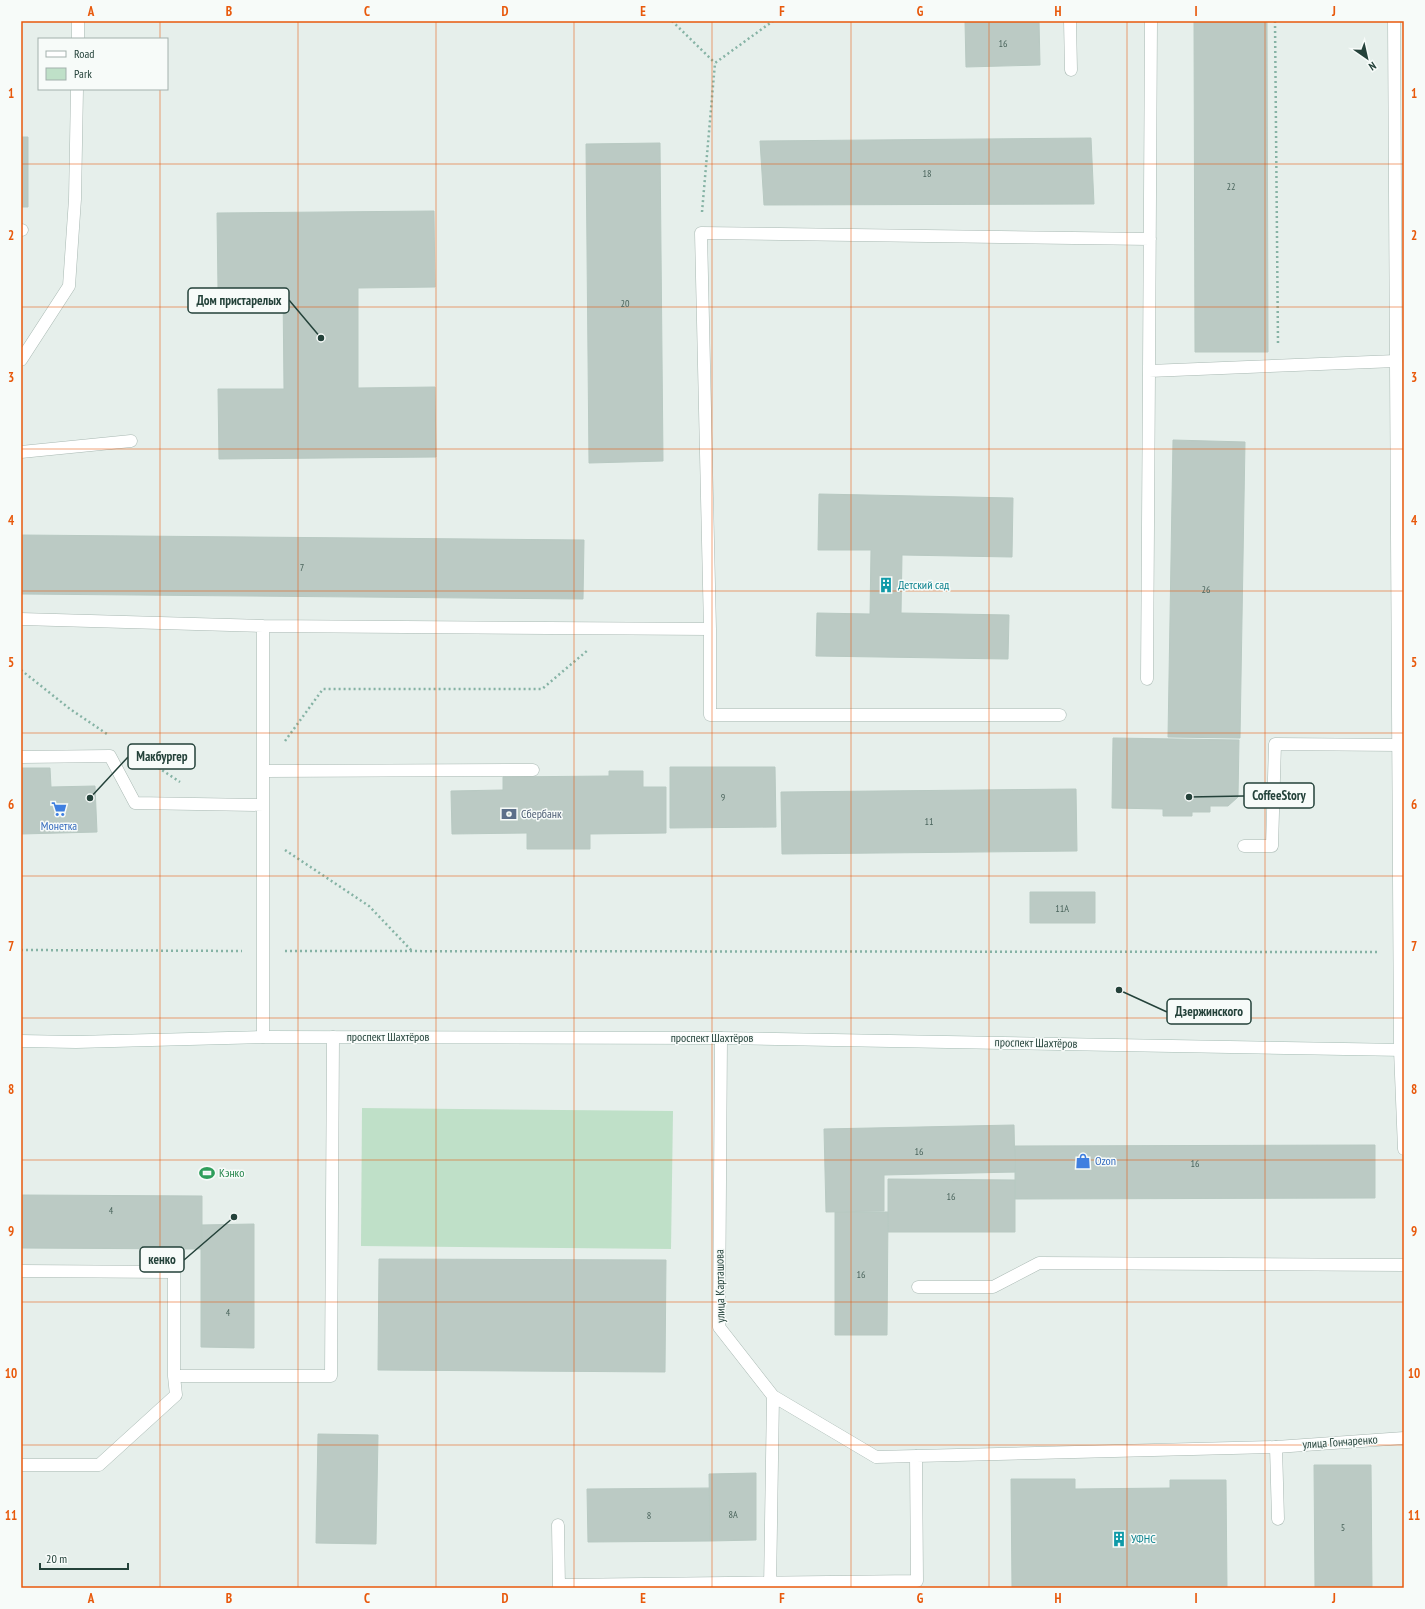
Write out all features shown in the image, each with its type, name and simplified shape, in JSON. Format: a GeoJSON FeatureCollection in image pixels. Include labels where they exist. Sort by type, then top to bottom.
{"type":"FeatureCollection","features":[{"type":"Feature","properties":{"kind":"main road"},"geometry":{"type":"LineString","coordinates":[[78,21],[78,38]]}},
{"type":"Feature","properties":{"kind":"main road"},"geometry":{"type":"LineString","coordinates":[[1070,21],[1071,70]]}},
{"type":"Feature","properties":{"kind":"main road"},"geometry":{"type":"LineString","coordinates":[[1147,679],[1151,21]]}},
{"type":"Feature","properties":{"kind":"main road"},"geometry":{"type":"LineString","coordinates":[[1394,21],[1399,97],[1396,361],[1400,952],[1404,1149]]}},
{"type":"Feature","properties":{"kind":"main road"},"geometry":{"type":"LineString","coordinates":[[21,360],[70,286],[75,199],[77,90]]}},
{"type":"Feature","properties":{"kind":"main road"},"geometry":{"type":"LineString","coordinates":[[1060,715],[710,715],[710,629],[701,233],[1150,240]]}},
{"type":"Feature","properties":{"kind":"main road"},"geometry":{"type":"LineString","coordinates":[[1149,371],[1396,361]]}},
{"type":"Feature","properties":{"kind":"main road"},"geometry":{"type":"LineString","coordinates":[[21,452],[131,441]]}},
{"type":"Feature","properties":{"kind":"main road"},"geometry":{"type":"LineString","coordinates":[[21,619],[263,626],[710,629]]}},
{"type":"Feature","properties":{"kind":"main road"},"geometry":{"type":"LineString","coordinates":[[263,626],[263,1037]]}},
{"type":"Feature","properties":{"kind":"main road"},"geometry":{"type":"LineString","coordinates":[[1244,846],[1272,846],[1274,744],[1399,746]]}},
{"type":"Feature","properties":{"kind":"main road"},"geometry":{"type":"LineString","coordinates":[[21,757],[110,756],[135,803],[263,805]]}},
{"type":"Feature","properties":{"kind":"main road"},"geometry":{"type":"LineString","coordinates":[[263,771],[533,770]]}},
{"type":"Feature","properties":{"kind":"main road","name":"проспект Шахтёров"},"geometry":{"type":"LineString","coordinates":[[21,1041],[76,1042],[263,1037],[721,1038],[1402,1050]]}},
{"type":"Feature","properties":{"kind":"main road"},"geometry":{"type":"LineString","coordinates":[[174,1376],[331,1376],[333,1037]]}},
{"type":"Feature","properties":{"kind":"main road","name":"улица Карташова"},"geometry":{"type":"LineString","coordinates":[[721,1038],[720,1327],[773,1396]]}},
{"type":"Feature","properties":{"kind":"main road"},"geometry":{"type":"LineString","coordinates":[[918,1287],[993,1287],[1039,1263],[1404,1265]]}},
{"type":"Feature","properties":{"kind":"main road"},"geometry":{"type":"LineString","coordinates":[[21,1271],[174,1272],[174,1376],[176,1395],[99,1465],[21,1465]]}},
{"type":"Feature","properties":{"kind":"main road"},"geometry":{"type":"LineString","coordinates":[[770,1585],[773,1396]]}},
{"type":"Feature","properties":{"kind":"main road","name":"улица Гончаренко"},"geometry":{"type":"LineString","coordinates":[[773,1396],[876,1457],[1276,1446],[1404,1438]]}},
{"type":"Feature","properties":{"kind":"main road"},"geometry":{"type":"LineString","coordinates":[[1276,1446],[1278,1519]]}},
{"type":"Feature","properties":{"kind":"main road"},"geometry":{"type":"LineString","coordinates":[[558,1524],[559,1586],[770,1585],[917,1581],[916,1456]]}},
{"type":"Feature","properties":{"kind":"path"},"geometry":{"type":"LineString","coordinates":[[672,21],[715,63]]}},
{"type":"Feature","properties":{"kind":"path"},"geometry":{"type":"LineString","coordinates":[[701,233],[715,63],[773,21]]}},
{"type":"Feature","properties":{"kind":"path"},"geometry":{"type":"LineString","coordinates":[[1275,21],[1278,366]]}},
{"type":"Feature","properties":{"kind":"path"},"geometry":{"type":"LineString","coordinates":[[263,771],[323,689],[542,689],[615,628]]}},
{"type":"Feature","properties":{"kind":"path"},"geometry":{"type":"LineString","coordinates":[[21,670],[70,709]]}},
{"type":"Feature","properties":{"kind":"path"},"geometry":{"type":"LineString","coordinates":[[21,950],[1400,952]]}},
{"type":"Feature","properties":{"kind":"green space"},"geometry":{"type":"Polygon","coordinates":[[[362,1108],[673,1111],[671,1249],[361,1246],[362,1108]]]}},
{"type":"Feature","properties":{"kind":"building"},"geometry":{"type":"Polygon","coordinates":[[[965,21],[1039,21],[1040,65],[966,67],[965,21]]]}},
{"type":"Feature","properties":{"kind":"building"},"geometry":{"type":"Polygon","coordinates":[[[1194,21],[1267,21],[1268,352],[1195,352],[1194,21]]]}},
{"type":"Feature","properties":{"kind":"building"},"geometry":{"type":"Polygon","coordinates":[[[21,137],[28,137],[28,207],[21,207],[21,137]]]}},
{"type":"Feature","properties":{"kind":"building"},"geometry":{"type":"Polygon","coordinates":[[[1091,138],[1094,204],[764,205],[760,141],[1091,138]]]}},
{"type":"Feature","properties":{"kind":"building"},"geometry":{"type":"Polygon","coordinates":[[[660,143],[663,461],[589,463],[586,144],[660,143]]]}},
{"type":"Feature","properties":{"kind":"building"},"geometry":{"type":"Polygon","coordinates":[[[434,211],[435,287],[358,288],[358,388],[435,387],[436,457],[219,459],[218,389],[284,389],[283,288],[218,289],[217,213],[434,211]]]}},
{"type":"Feature","properties":{"kind":"building"},"geometry":{"type":"Polygon","coordinates":[[[1173,440],[1245,442],[1240,738],[1168,737],[1173,440]]]}},
{"type":"Feature","properties":{"kind":"building","name":"Детский сад"},"geometry":{"type":"Polygon","coordinates":[[[819,494],[1013,498],[1012,557],[902,555],[901,613],[1009,615],[1008,659],[816,656],[817,613],[870,614],[871,550],[818,550],[819,494]]]}},
{"type":"Feature","properties":{"kind":"building"},"geometry":{"type":"Polygon","coordinates":[[[21,535],[584,540],[583,599],[21,594],[21,535]]]}},
{"type":"Feature","properties":{"kind":"building"},"geometry":{"type":"Polygon","coordinates":[[[1113,738],[1239,740],[1238,797],[1228,806],[1210,806],[1210,812],[1192,812],[1192,816],[1163,816],[1163,809],[1112,808],[1113,738]]]}},
{"type":"Feature","properties":{"kind":"building"},"geometry":{"type":"Polygon","coordinates":[[[670,767],[775,767],[776,827],[670,828],[670,767]]]}},
{"type":"Feature","properties":{"kind":"building","name":"Монетка"},"geometry":{"type":"Polygon","coordinates":[[[21,768],[50,768],[51,787],[95,786],[97,832],[21,834],[21,768]]]}},
{"type":"Feature","properties":{"kind":"building"},"geometry":{"type":"Polygon","coordinates":[[[609,771],[643,771],[643,787],[666,787],[666,833],[590,834],[590,849],[527,849],[527,833],[452,834],[451,791],[503,790],[503,777],[609,776],[609,771]]]}},
{"type":"Feature","properties":{"kind":"building"},"geometry":{"type":"Polygon","coordinates":[[[1076,789],[1077,851],[782,854],[781,792],[1076,789]]]}},
{"type":"Feature","properties":{"kind":"building"},"geometry":{"type":"Polygon","coordinates":[[[1030,892],[1095,892],[1095,923],[1030,923],[1030,892]]]}},
{"type":"Feature","properties":{"kind":"building"},"geometry":{"type":"Polygon","coordinates":[[[1014,1125],[1015,1172],[884,1175],[884,1211],[826,1212],[824,1129],[1014,1125]]]}},
{"type":"Feature","properties":{"kind":"building"},"geometry":{"type":"Polygon","coordinates":[[[1375,1145],[1375,1198],[1015,1199],[1015,1146],[1375,1145]]]}},
{"type":"Feature","properties":{"kind":"building"},"geometry":{"type":"Polygon","coordinates":[[[888,1179],[1015,1180],[1015,1232],[888,1232],[888,1179]]]}},
{"type":"Feature","properties":{"kind":"building"},"geometry":{"type":"Polygon","coordinates":[[[21,1195],[202,1196],[202,1249],[21,1248],[21,1195]]]}},
{"type":"Feature","properties":{"kind":"building"},"geometry":{"type":"Polygon","coordinates":[[[835,1212],[888,1212],[887,1335],[835,1335],[835,1212]]]}},
{"type":"Feature","properties":{"kind":"building"},"geometry":{"type":"Polygon","coordinates":[[[254,1224],[254,1348],[201,1347],[201,1225],[254,1224]]]}},
{"type":"Feature","properties":{"kind":"building"},"geometry":{"type":"Polygon","coordinates":[[[379,1259],[666,1260],[665,1372],[378,1370],[379,1259]]]}},
{"type":"Feature","properties":{"kind":"building"},"geometry":{"type":"Polygon","coordinates":[[[318,1434],[378,1435],[376,1544],[316,1543],[318,1434]]]}},
{"type":"Feature","properties":{"kind":"building"},"geometry":{"type":"Polygon","coordinates":[[[1314,1465],[1371,1465],[1372,1588],[1315,1588],[1314,1465]]]}},
{"type":"Feature","properties":{"kind":"building"},"geometry":{"type":"Polygon","coordinates":[[[756,1473],[756,1540],[710,1541],[709,1474],[756,1473]]]}},
{"type":"Feature","properties":{"kind":"building","name":"УФНС"},"geometry":{"type":"Polygon","coordinates":[[[1011,1479],[1075,1479],[1075,1489],[1170,1488],[1170,1480],[1226,1480],[1227,1588],[1012,1588],[1011,1479]]]}},
{"type":"Feature","properties":{"kind":"building"},"geometry":{"type":"Polygon","coordinates":[[[710,1488],[710,1541],[588,1542],[587,1489],[710,1488]]]}},
{"type":"Feature","properties":{"kind":"place","name":"Дом пристарелых"},"geometry":{"type":"Point","coordinates":[321,338]}},
{"type":"Feature","properties":{"kind":"place","name":"Детский сад"},"geometry":{"type":"Point","coordinates":[886,585]}},
{"type":"Feature","properties":{"kind":"place","name":"CoffeeStory"},"geometry":{"type":"Point","coordinates":[1189,797]}},
{"type":"Feature","properties":{"kind":"place","name":"Макбургер"},"geometry":{"type":"Point","coordinates":[90,798]}},
{"type":"Feature","properties":{"kind":"place","name":"Монетка"},"geometry":{"type":"Point","coordinates":[59,809]}},
{"type":"Feature","properties":{"kind":"place","name":"Сбербанк"},"geometry":{"type":"Point","coordinates":[509,814]}},
{"type":"Feature","properties":{"kind":"place","name":"Дзержинского"},"geometry":{"type":"Point","coordinates":[1119,990]}},
{"type":"Feature","properties":{"kind":"place","name":"Ozon"},"geometry":{"type":"Point","coordinates":[1083,1161]}},
{"type":"Feature","properties":{"kind":"place","name":"Кэнко"},"geometry":{"type":"Point","coordinates":[207,1173]}},
{"type":"Feature","properties":{"kind":"place","name":"кенко"},"geometry":{"type":"Point","coordinates":[234,1217]}},
{"type":"Feature","properties":{"kind":"place","name":"УФНС"},"geometry":{"type":"Point","coordinates":[1119,1539]}}]}
